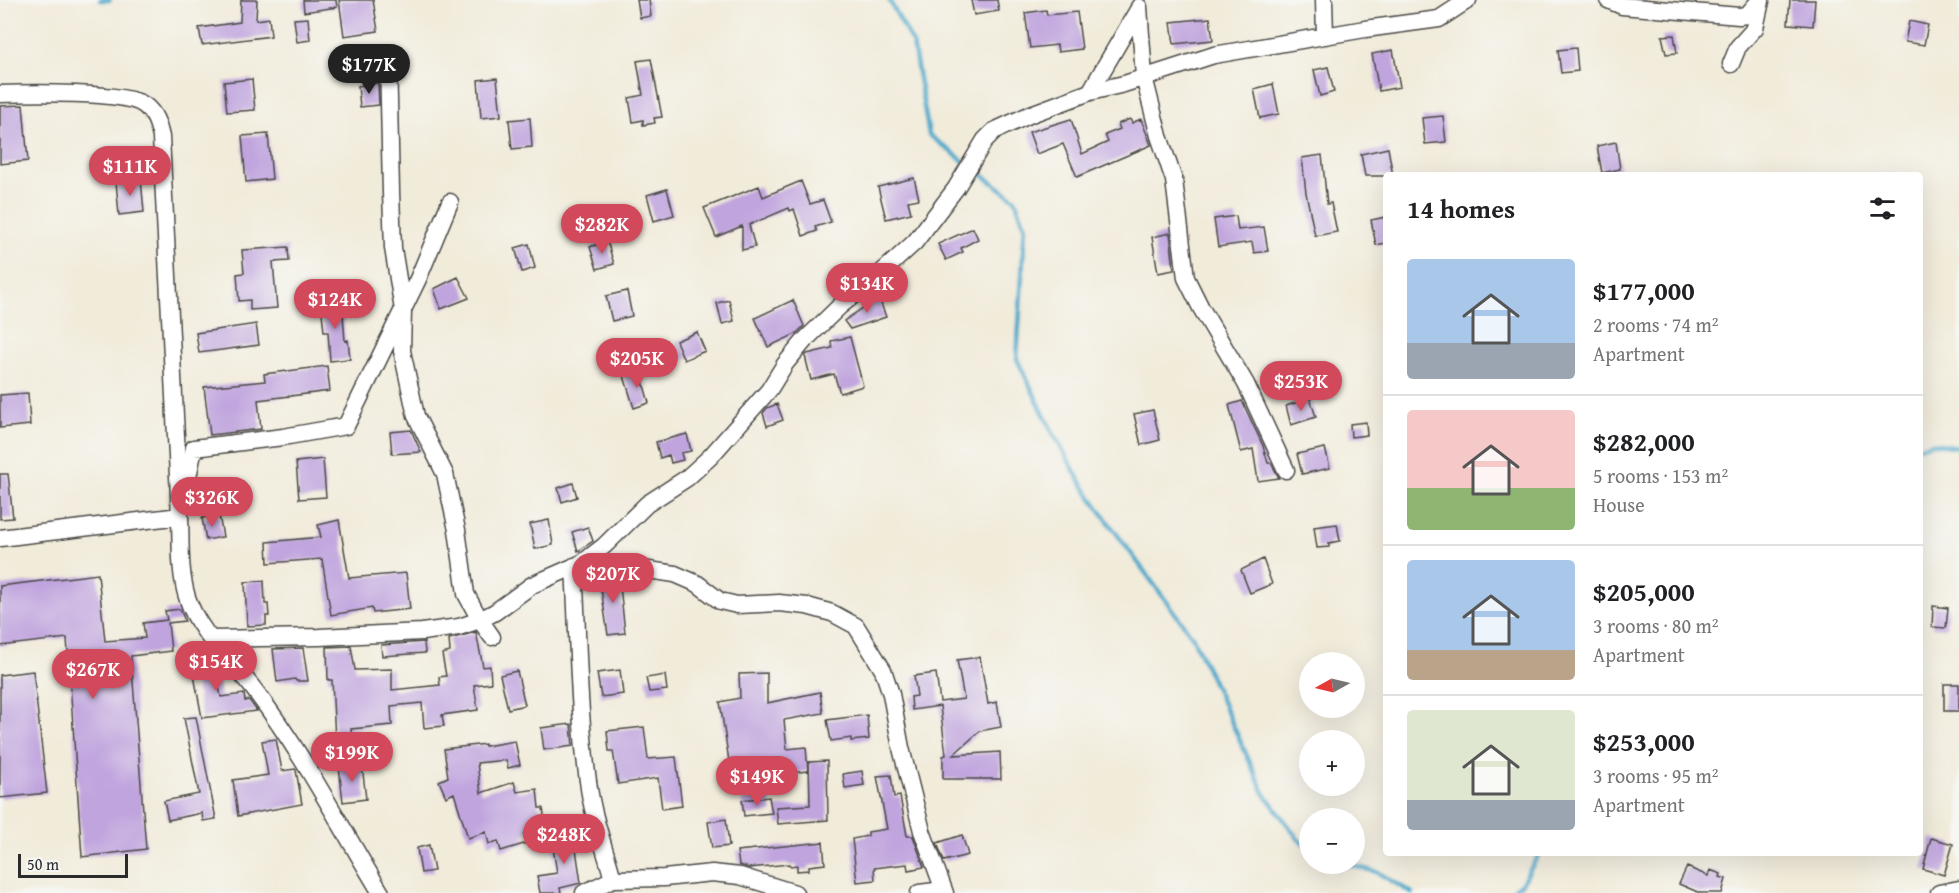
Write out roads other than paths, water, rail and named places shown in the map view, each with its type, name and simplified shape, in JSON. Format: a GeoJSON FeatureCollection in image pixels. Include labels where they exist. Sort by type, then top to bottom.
{"type":"FeatureCollection","features":[{"type":"Feature","properties":{"kind":"street"},"geometry":{"type":"LineString","coordinates":[[1324,0],[1325,36]]}},
{"type":"Feature","properties":{"kind":"street"},"geometry":{"type":"LineString","coordinates":[[212,639],[422,632],[459,627],[480,620],[532,585],[578,564],[604,546],[647,504],[687,478],[710,457],[769,390],[785,364],[805,340],[840,306],[915,242],[956,188],[985,140],[994,131],[1090,92],[1124,84],[1214,55],[1439,19],[1468,0]]}},
{"type":"Feature","properties":{"kind":"street"},"geometry":{"type":"LineString","coordinates":[[1608,0],[1622,6],[1739,16],[1747,15],[1761,0]]}},
{"type":"Feature","properties":{"kind":"street"},"geometry":{"type":"LineString","coordinates":[[1731,64],[1738,47],[1755,28],[1761,0]]}},
{"type":"Feature","properties":{"kind":"street"},"geometry":{"type":"LineString","coordinates":[[1139,4],[1144,77],[1158,136],[1173,180],[1186,278],[1246,384],[1287,470]]}},
{"type":"Feature","properties":{"kind":"street"},"geometry":{"type":"LineString","coordinates":[[1090,92],[1139,4]]}},
{"type":"Feature","properties":{"kind":"street"},"geometry":{"type":"LineString","coordinates":[[388,55],[393,248],[403,310],[402,351],[416,416],[445,474],[457,530],[466,594],[492,637]]}},
{"type":"Feature","properties":{"kind":"street"},"geometry":{"type":"LineString","coordinates":[[0,94],[83,94],[131,99],[143,104],[156,119],[162,148],[181,561],[186,596],[197,621],[256,692],[299,756],[381,893]]}},
{"type":"Feature","properties":{"kind":"street"},"geometry":{"type":"LineString","coordinates":[[180,516],[195,448],[283,437],[346,426],[403,310],[450,202]]}},
{"type":"Feature","properties":{"kind":"street"},"geometry":{"type":"LineString","coordinates":[[0,538],[180,516]]}},
{"type":"Feature","properties":{"kind":"street"},"geometry":{"type":"LineString","coordinates":[[578,564],[581,713],[588,783],[597,828],[613,879]]}},
{"type":"Feature","properties":{"kind":"street"},"geometry":{"type":"LineString","coordinates":[[578,564],[616,565],[675,574],[698,584],[720,601],[737,605],[779,603],[807,606],[832,613],[856,626],[884,670],[922,831],[945,892],[920,893]]}},
{"type":"Feature","properties":{"kind":"street"},"geometry":{"type":"LineString","coordinates":[[584,893],[613,879],[664,878],[712,873],[740,876],[795,893]]}},
{"type":"Feature","properties":{"kind":"street"},"geometry":{"type":"LineString","coordinates":[[1939,893],[1959,889]]}},
{"type":"Feature","properties":{"kind":"waterway"},"geometry":{"type":"LineString","coordinates":[[100,0],[110,0]]}},
{"type":"Feature","properties":{"kind":"waterway"},"geometry":{"type":"LineString","coordinates":[[889,0],[913,44],[929,135],[966,163]]}},
{"type":"Feature","properties":{"kind":"waterway"},"geometry":{"type":"LineString","coordinates":[[973,168],[1015,199],[1025,226],[1017,359],[1054,435],[1080,481],[1192,636],[1264,793],[1299,840]]}},
{"type":"Feature","properties":{"kind":"waterway"},"geometry":{"type":"LineString","coordinates":[[1923,446],[1932,443],[1959,447]]}},
{"type":"Feature","properties":{"kind":"waterway"},"geometry":{"type":"LineString","coordinates":[[1510,893],[1522,883],[1538,856]]}},
{"type":"Feature","properties":{"kind":"waterway"},"geometry":{"type":"LineString","coordinates":[[1365,869],[1377,872],[1412,893]]}}]}
